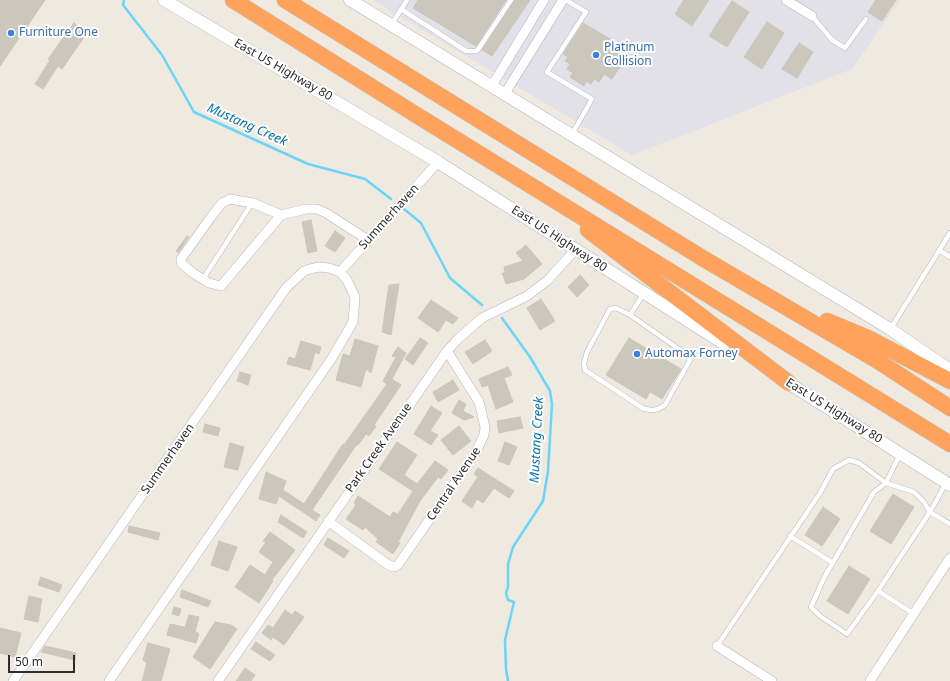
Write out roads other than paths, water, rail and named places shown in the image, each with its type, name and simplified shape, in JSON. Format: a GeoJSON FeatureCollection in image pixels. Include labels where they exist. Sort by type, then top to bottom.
{"type":"FeatureCollection","features":[{"type":"Feature","properties":{"kind":"highway"},"geometry":{"type":"LineString","coordinates":[[233,0],[418,116],[560,202],[950,444]]}},
{"type":"Feature","properties":{"kind":"highway"},"geometry":{"type":"LineString","coordinates":[[285,0],[704,259],[878,360],[950,408]]}},
{"type":"Feature","properties":{"kind":"highway"},"geometry":{"type":"LineString","coordinates":[[560,202],[583,226],[789,383]]}},
{"type":"Feature","properties":{"kind":"highway"},"geometry":{"type":"LineString","coordinates":[[776,301],[868,338],[950,381]]}},
{"type":"Feature","properties":{"kind":"main road","name":"East US Highway 80"},"geometry":{"type":"LineString","coordinates":[[164,0],[438,162],[575,250],[948,484]]}},
{"type":"Feature","properties":{"kind":"main road"},"geometry":{"type":"LineString","coordinates":[[350,0],[890,329],[950,370]]}},
{"type":"Feature","properties":{"kind":"street"},"geometry":{"type":"LineString","coordinates":[[504,95],[564,0]]}},
{"type":"Feature","properties":{"kind":"street"},"geometry":{"type":"LineString","coordinates":[[786,0],[812,16]]}},
{"type":"Feature","properties":{"kind":"street"},"geometry":{"type":"LineString","coordinates":[[492,87],[543,1]]}},
{"type":"Feature","properties":{"kind":"street","name":"Summerhaven"},"geometry":{"type":"LineString","coordinates":[[13,681],[286,288],[304,271],[310,269],[319,267],[340,272],[438,162]]}},
{"type":"Feature","properties":{"kind":"street"},"geometry":{"type":"LineString","coordinates":[[281,215],[224,285],[215,285],[203,279],[185,267],[181,259],[222,203],[230,199],[253,203],[281,215],[317,209],[368,240]]}},
{"type":"Feature","properties":{"kind":"street","name":"Park Creek Avenue"},"geometry":{"type":"LineString","coordinates":[[218,681],[447,351],[482,318],[527,296],[548,280],[575,250]]}},
{"type":"Feature","properties":{"kind":"street"},"geometry":{"type":"LineString","coordinates":[[109,681],[323,371],[353,322],[354,296],[347,280],[340,272]]}},
{"type":"Feature","properties":{"kind":"street","name":"Central Avenue"},"geometry":{"type":"LineString","coordinates":[[328,521],[386,564],[394,566],[398,565],[476,452],[484,435],[485,427],[479,402],[447,351]]}},
{"type":"Feature","properties":{"kind":"street"},"geometry":{"type":"LineString","coordinates":[[870,681],[950,558]]}},
{"type":"Feature","properties":{"kind":"street"},"geometry":{"type":"LineString","coordinates":[[717,646],[772,681]]}},
{"type":"Feature","properties":{"kind":"lane"},"geometry":{"type":"LineString","coordinates":[[391,25],[407,0]]}},
{"type":"Feature","properties":{"kind":"lane"},"geometry":{"type":"LineString","coordinates":[[401,9],[466,51],[477,51],[511,0]]}},
{"type":"Feature","properties":{"kind":"lane"},"geometry":{"type":"LineString","coordinates":[[564,0],[586,12],[547,72],[592,99],[572,136]]}},
{"type":"Feature","properties":{"kind":"lane"},"geometry":{"type":"LineString","coordinates":[[812,16],[832,40],[845,48],[866,19]]}},
{"type":"Feature","properties":{"kind":"lane"},"geometry":{"type":"LineString","coordinates":[[203,279],[253,203]]}},
{"type":"Feature","properties":{"kind":"lane"},"geometry":{"type":"LineString","coordinates":[[890,329],[950,233]]}},
{"type":"Feature","properties":{"kind":"lane"},"geometry":{"type":"LineString","coordinates":[[939,250],[950,257]]}},
{"type":"Feature","properties":{"kind":"lane"},"geometry":{"type":"LineString","coordinates":[[630,315],[644,293]]}},
{"type":"Feature","properties":{"kind":"lane"},"geometry":{"type":"LineString","coordinates":[[616,308],[630,315],[686,354],[690,360],[665,405],[658,409],[644,409],[585,370],[584,362],[587,352],[610,309],[616,308]]}},
{"type":"Feature","properties":{"kind":"lane"},"geometry":{"type":"LineString","coordinates":[[900,453],[886,483],[874,492],[833,563],[811,607],[820,616],[847,634],[878,591],[948,484]]}},
{"type":"Feature","properties":{"kind":"lane"},"geometry":{"type":"LineString","coordinates":[[717,646],[820,493],[833,469],[849,460],[859,463],[886,483],[914,492],[924,502],[930,512],[950,524]]}},
{"type":"Feature","properties":{"kind":"lane"},"geometry":{"type":"LineString","coordinates":[[790,536],[833,563]]}},
{"type":"Feature","properties":{"kind":"lane"},"geometry":{"type":"LineString","coordinates":[[878,591],[914,614]]}},
{"type":"Feature","properties":{"kind":"waterway","name":"Mustang Creek"},"geometry":{"type":"LineString","coordinates":[[124,0],[123,5],[162,55],[194,112],[308,164],[365,179],[391,199]]}},
{"type":"Feature","properties":{"kind":"waterway","name":"Mustang Creek"},"geometry":{"type":"LineString","coordinates":[[404,209],[421,223],[450,278],[482,305]]}},
{"type":"Feature","properties":{"kind":"waterway","name":"Mustang Creek"},"geometry":{"type":"LineString","coordinates":[[502,318],[530,357],[550,391],[552,404],[548,471],[543,501],[513,547],[508,564],[508,587],[506,593],[508,600],[514,602],[505,640],[508,681]]}},
{"type":"Feature","properties":{"kind":"place","name":"Furniture One"},"geometry":{"type":"Point","coordinates":[11,33]}},
{"type":"Feature","properties":{"kind":"place","name":"Platinum Collision"},"geometry":{"type":"Point","coordinates":[596,55]}},
{"type":"Feature","properties":{"kind":"place","name":"Automax Forney"},"geometry":{"type":"Point","coordinates":[637,354]}}]}
